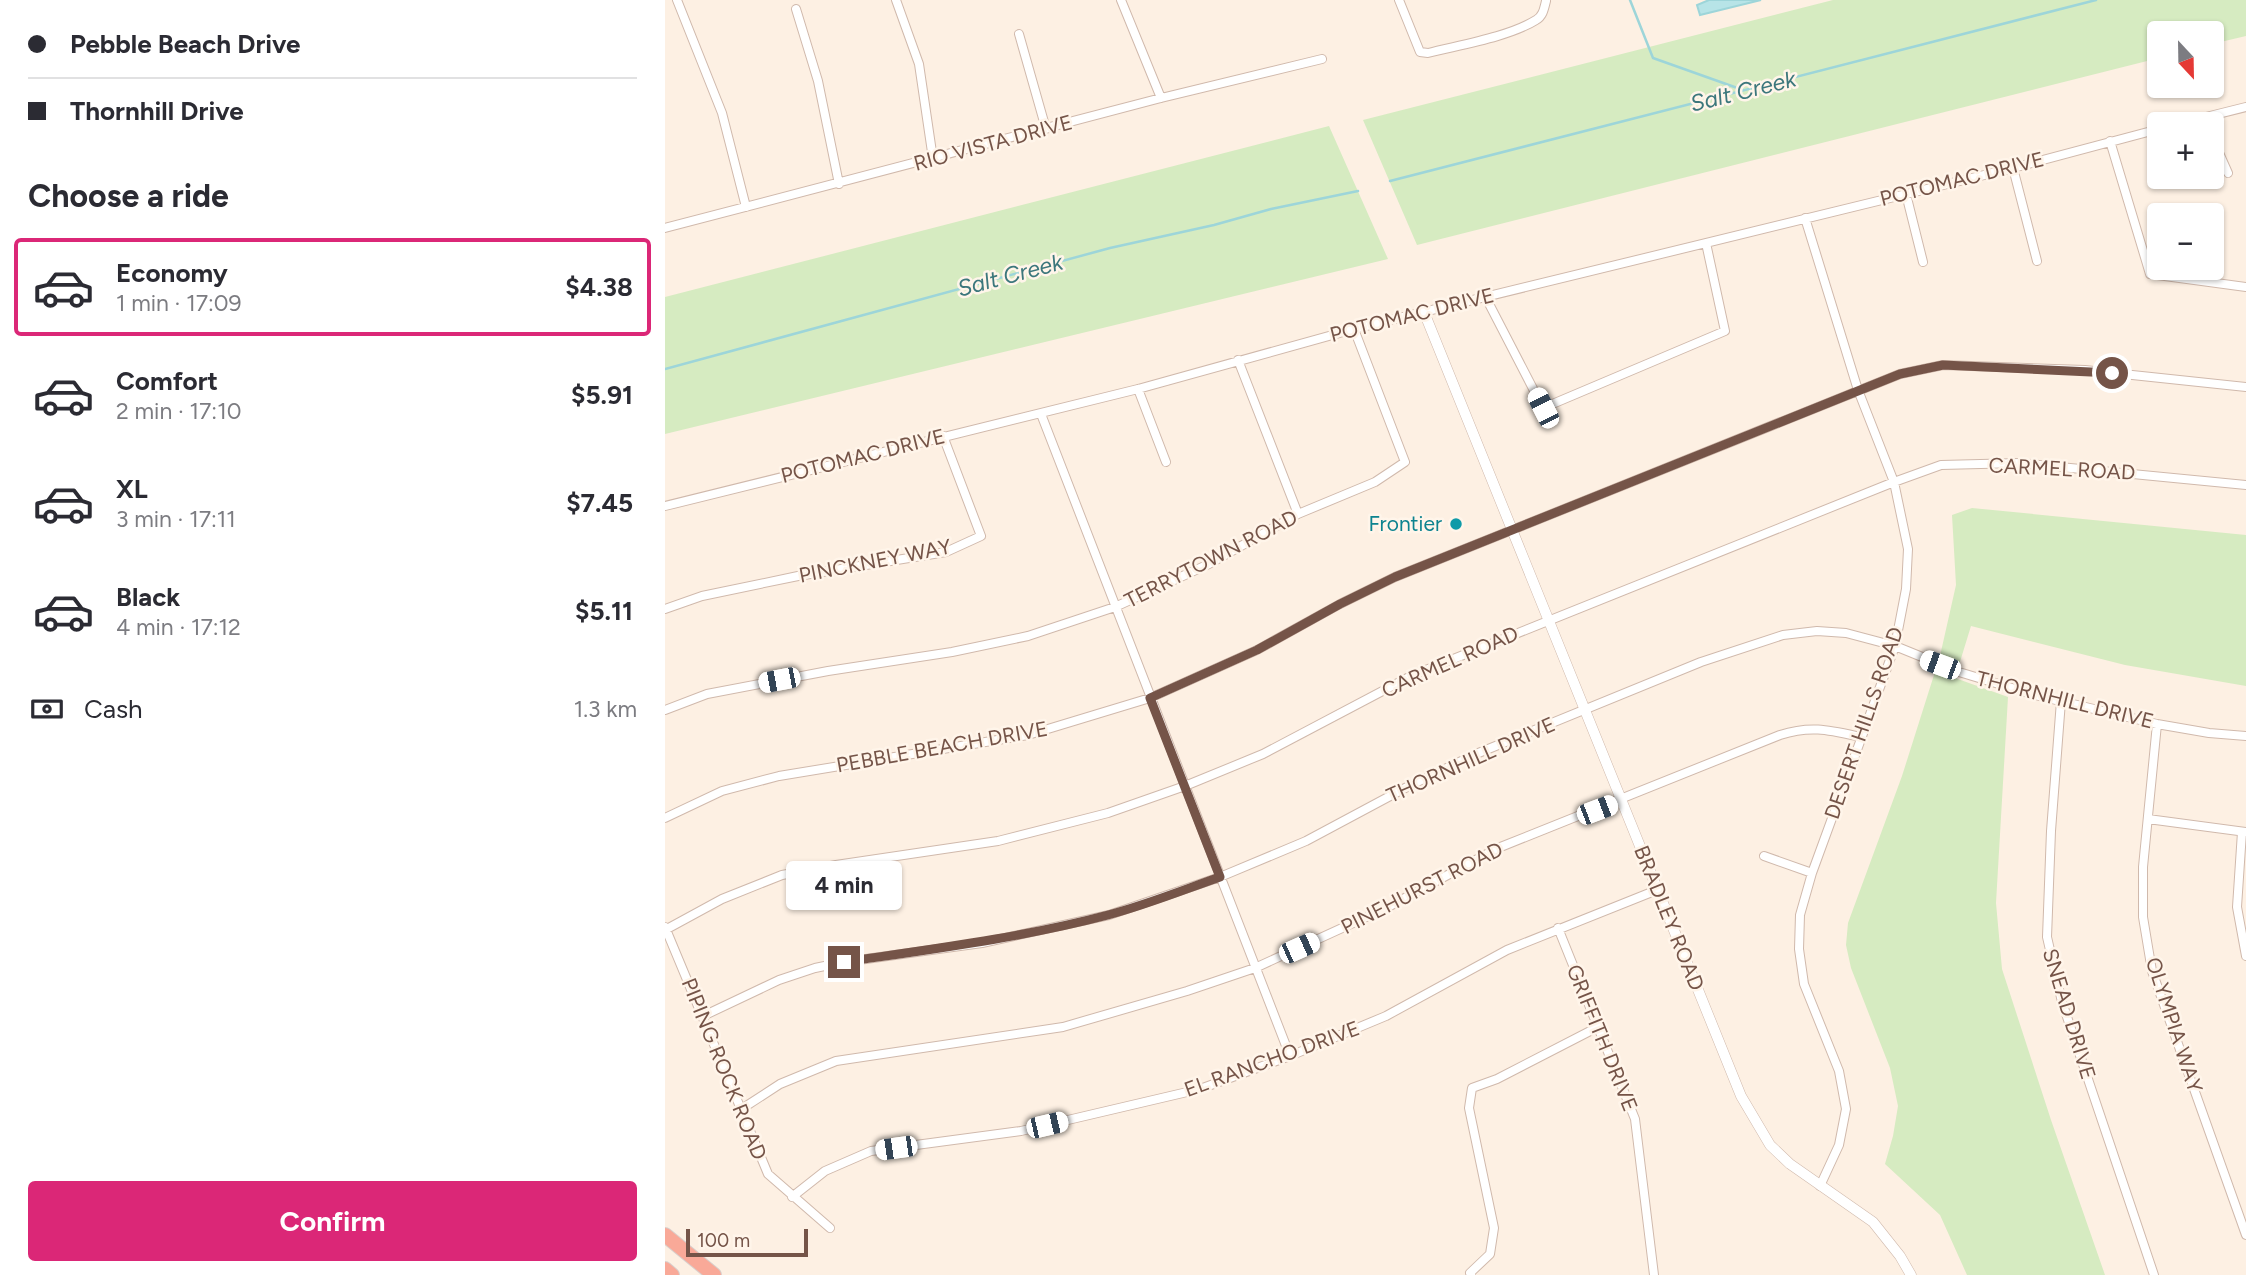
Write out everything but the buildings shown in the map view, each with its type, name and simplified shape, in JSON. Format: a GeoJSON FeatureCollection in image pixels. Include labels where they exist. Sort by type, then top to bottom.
{"type":"FeatureCollection","features":[{"type":"Feature","properties":{"kind":"highway"},"geometry":{"type":"LineString","coordinates":[[665,1235],[714,1275]]}},
{"type":"Feature","properties":{"kind":"highway"},"geometry":{"type":"LineString","coordinates":[[665,1269],[672,1275]]}},
{"type":"Feature","properties":{"kind":"street"},"geometry":{"type":"LineString","coordinates":[[677,0],[722,113],[746,206]]}},
{"type":"Feature","properties":{"kind":"street"},"geometry":{"type":"LineString","coordinates":[[896,0],[919,64],[933,159]]}},
{"type":"Feature","properties":{"kind":"street"},"geometry":{"type":"LineString","coordinates":[[1121,0],[1161,98]]}},
{"type":"Feature","properties":{"kind":"street"},"geometry":{"type":"LineString","coordinates":[[1399,0],[1420,51],[1428,53],[1493,37],[1536,20],[1543,14],[1546,1]]}},
{"type":"Feature","properties":{"kind":"street"},"geometry":{"type":"LineString","coordinates":[[796,9],[818,81],[839,184]]}},
{"type":"Feature","properties":{"kind":"street"},"geometry":{"type":"LineString","coordinates":[[1019,34],[1046,130]]}},
{"type":"Feature","properties":{"kind":"street","name":"RIO VISTA DRIVE"},"geometry":{"type":"LineString","coordinates":[[665,228],[1161,98],[1322,59]]}},
{"type":"Feature","properties":{"kind":"street"},"geometry":{"type":"LineString","coordinates":[[2224,115],[2246,107]]}},
{"type":"Feature","properties":{"kind":"street","name":"POTOMAC DRIVE"},"geometry":{"type":"LineString","coordinates":[[665,506],[1041,414],[1238,359],[1485,296],[2013,169],[2147,132]]}},
{"type":"Feature","properties":{"kind":"street"},"geometry":{"type":"LineString","coordinates":[[2110,141],[2150,274],[2246,288]]}},
{"type":"Feature","properties":{"kind":"street"},"geometry":{"type":"LineString","coordinates":[[2224,164],[2228,173]]}},
{"type":"Feature","properties":{"kind":"street"},"geometry":{"type":"LineString","coordinates":[[2013,169],[2037,261]]}},
{"type":"Feature","properties":{"kind":"street"},"geometry":{"type":"LineString","coordinates":[[1906,194],[1923,262]]}},
{"type":"Feature","properties":{"kind":"street","name":"DESERT HILLS ROAD"},"geometry":{"type":"LineString","coordinates":[[1805,218],[1858,390],[1894,482],[1908,549],[1906,589],[1895,646],[1812,873],[1800,915],[1799,949],[1804,984],[1839,1071],[1846,1110],[1839,1145],[1820,1186]]}},
{"type":"Feature","properties":{"kind":"street"},"geometry":{"type":"LineString","coordinates":[[1485,296],[1543,408],[1725,331],[1706,243]]}},
{"type":"Feature","properties":{"kind":"street","name":"BRADLEY ROAD"},"geometry":{"type":"LineString","coordinates":[[1424,312],[1657,890],[1754,1122],[1770,1145],[1790,1164],[1873,1222],[1900,1256],[1911,1275]]}},
{"type":"Feature","properties":{"kind":"street","name":"TERRYTOWN ROAD"},"geometry":{"type":"LineString","coordinates":[[665,710],[707,694],[828,671],[952,652],[1028,636],[1115,607],[1209,564],[1298,514],[1375,482],[1405,462],[1354,329]]}},
{"type":"Feature","properties":{"kind":"street"},"geometry":{"type":"LineString","coordinates":[[1238,359],[1298,514]]}},
{"type":"Feature","properties":{"kind":"street","name":"PEBBLE BEACH DRIVE"},"geometry":{"type":"LineString","coordinates":[[665,818],[722,791],[779,776],[1028,735],[1150,698],[1257,650],[1395,577],[1900,374],[1943,365],[2085,370],[2246,387]]}},
{"type":"Feature","properties":{"kind":"street"},"geometry":{"type":"LineString","coordinates":[[1138,389],[1166,462]]}},
{"type":"Feature","properties":{"kind":"street"},"geometry":{"type":"LineString","coordinates":[[1041,414],[1290,1056]]}},
{"type":"Feature","properties":{"kind":"street","name":"PINCKNEY WAY"},"geometry":{"type":"LineString","coordinates":[[665,609],[702,596],[798,576],[946,552],[981,536],[943,436]]}},
{"type":"Feature","properties":{"kind":"street","name":"CARMEL ROAD"},"geometry":{"type":"LineString","coordinates":[[665,929],[722,899],[782,875],[998,841],[1108,813],[1185,786],[1263,754],[1411,676],[1894,482],[1941,466],[2020,463],[2246,485]]}},
{"type":"Feature","properties":{"kind":"street","name":"THORNHILL DRIVE"},"geometry":{"type":"LineString","coordinates":[[703,1016],[779,980],[815,968],[982,943],[1109,915],[1220,877],[1306,841],[1476,754],[1701,662],[1783,635],[1817,631],[1846,633],[1895,646],[1959,672],[2061,701],[2157,724],[2246,736]]}},
{"type":"Feature","properties":{"kind":"street","name":"SNEAD DRIVE"},"geometry":{"type":"LineString","coordinates":[[2061,701],[2051,831],[2047,937],[2062,1002],[2154,1275]]}},
{"type":"Feature","properties":{"kind":"street","name":"OLYMPIA WAY"},"geometry":{"type":"LineString","coordinates":[[2157,724],[2143,867],[2143,917],[2152,971],[2246,1235]]}},
{"type":"Feature","properties":{"kind":"street","name":"PINEHURST ROAD"},"geometry":{"type":"LineString","coordinates":[[740,1110],[780,1084],[836,1061],[1063,1027],[1187,991],[1255,968],[1388,907],[1498,848],[1798,729],[1818,728],[1861,737]]}},
{"type":"Feature","properties":{"kind":"street"},"geometry":{"type":"LineString","coordinates":[[2148,819],[2244,832],[2237,907],[2246,956]]}},
{"type":"Feature","properties":{"kind":"street"},"geometry":{"type":"LineString","coordinates":[[1764,856],[1812,873]]}},
{"type":"Feature","properties":{"kind":"street","name":"EL RANCHO DRIVE"},"geometry":{"type":"LineString","coordinates":[[792,1197],[825,1171],[871,1151],[1021,1131],[1200,1089],[1290,1056],[1386,1016],[1507,950],[1657,890]]}},
{"type":"Feature","properties":{"kind":"street","name":"GRIFFITH DRIVE"},"geometry":{"type":"LineString","coordinates":[[1558,928],[1635,1119],[1654,1275]]}},
{"type":"Feature","properties":{"kind":"street","name":"PIPING ROCK ROAD"},"geometry":{"type":"LineString","coordinates":[[665,929],[768,1174],[830,1228]]}},
{"type":"Feature","properties":{"kind":"street"},"geometry":{"type":"LineString","coordinates":[[1471,1274],[1490,1254],[1494,1228],[1469,1108],[1472,1088],[1497,1079],[1597,1028]]}},
{"type":"Feature","properties":{"kind":"green space"},"geometry":{"type":"Polygon","coordinates":[[[1833,0],[2246,0],[2246,36],[2224,41],[2224,21],[2147,21],[2147,61],[1417,245],[1363,120],[1833,0]]]}},
{"type":"Feature","properties":{"kind":"green space"},"geometry":{"type":"Polygon","coordinates":[[[1329,126],[1388,259],[665,434],[665,297],[1329,126]]]}},
{"type":"Feature","properties":{"kind":"green space"},"geometry":{"type":"Polygon","coordinates":[[[1972,508],[2246,535],[2246,686],[2125,665],[1971,626],[1955,678],[2008,697],[1996,903],[2002,969],[2105,1275],[1967,1275],[1940,1215],[1885,1164],[1898,1106],[1890,1068],[1851,968],[1846,945],[1848,923],[1902,776],[1940,656],[1956,585],[1952,515],[1972,508]]]}},
{"type":"Feature","properties":{"kind":"water"},"geometry":{"type":"Polygon","coordinates":[[[1709,0],[1761,0],[1700,15],[1697,5],[1709,0]]]}},
{"type":"Feature","properties":{"kind":"waterway"},"geometry":{"type":"LineString","coordinates":[[1630,0],[1653,58],[1743,90]]}},
{"type":"Feature","properties":{"kind":"waterway","name":"Salt Creek"},"geometry":{"type":"LineString","coordinates":[[1390,181],[2096,0]]}},
{"type":"Feature","properties":{"kind":"waterway","name":"Salt Creek"},"geometry":{"type":"LineString","coordinates":[[665,369],[1110,248],[1358,191]]}},
{"type":"Feature","properties":{"kind":"place","name":"Frontier"},"geometry":{"type":"Point","coordinates":[1456,524]}},
{"type":"Feature","properties":{"kind":"route"},"geometry":{"type":"LineString","coordinates":[[844,962],[982,943],[1109,915],[1220,877],[1150,698],[1257,650],[1395,577],[1900,374],[1943,365],[2112,373]]}}]}
